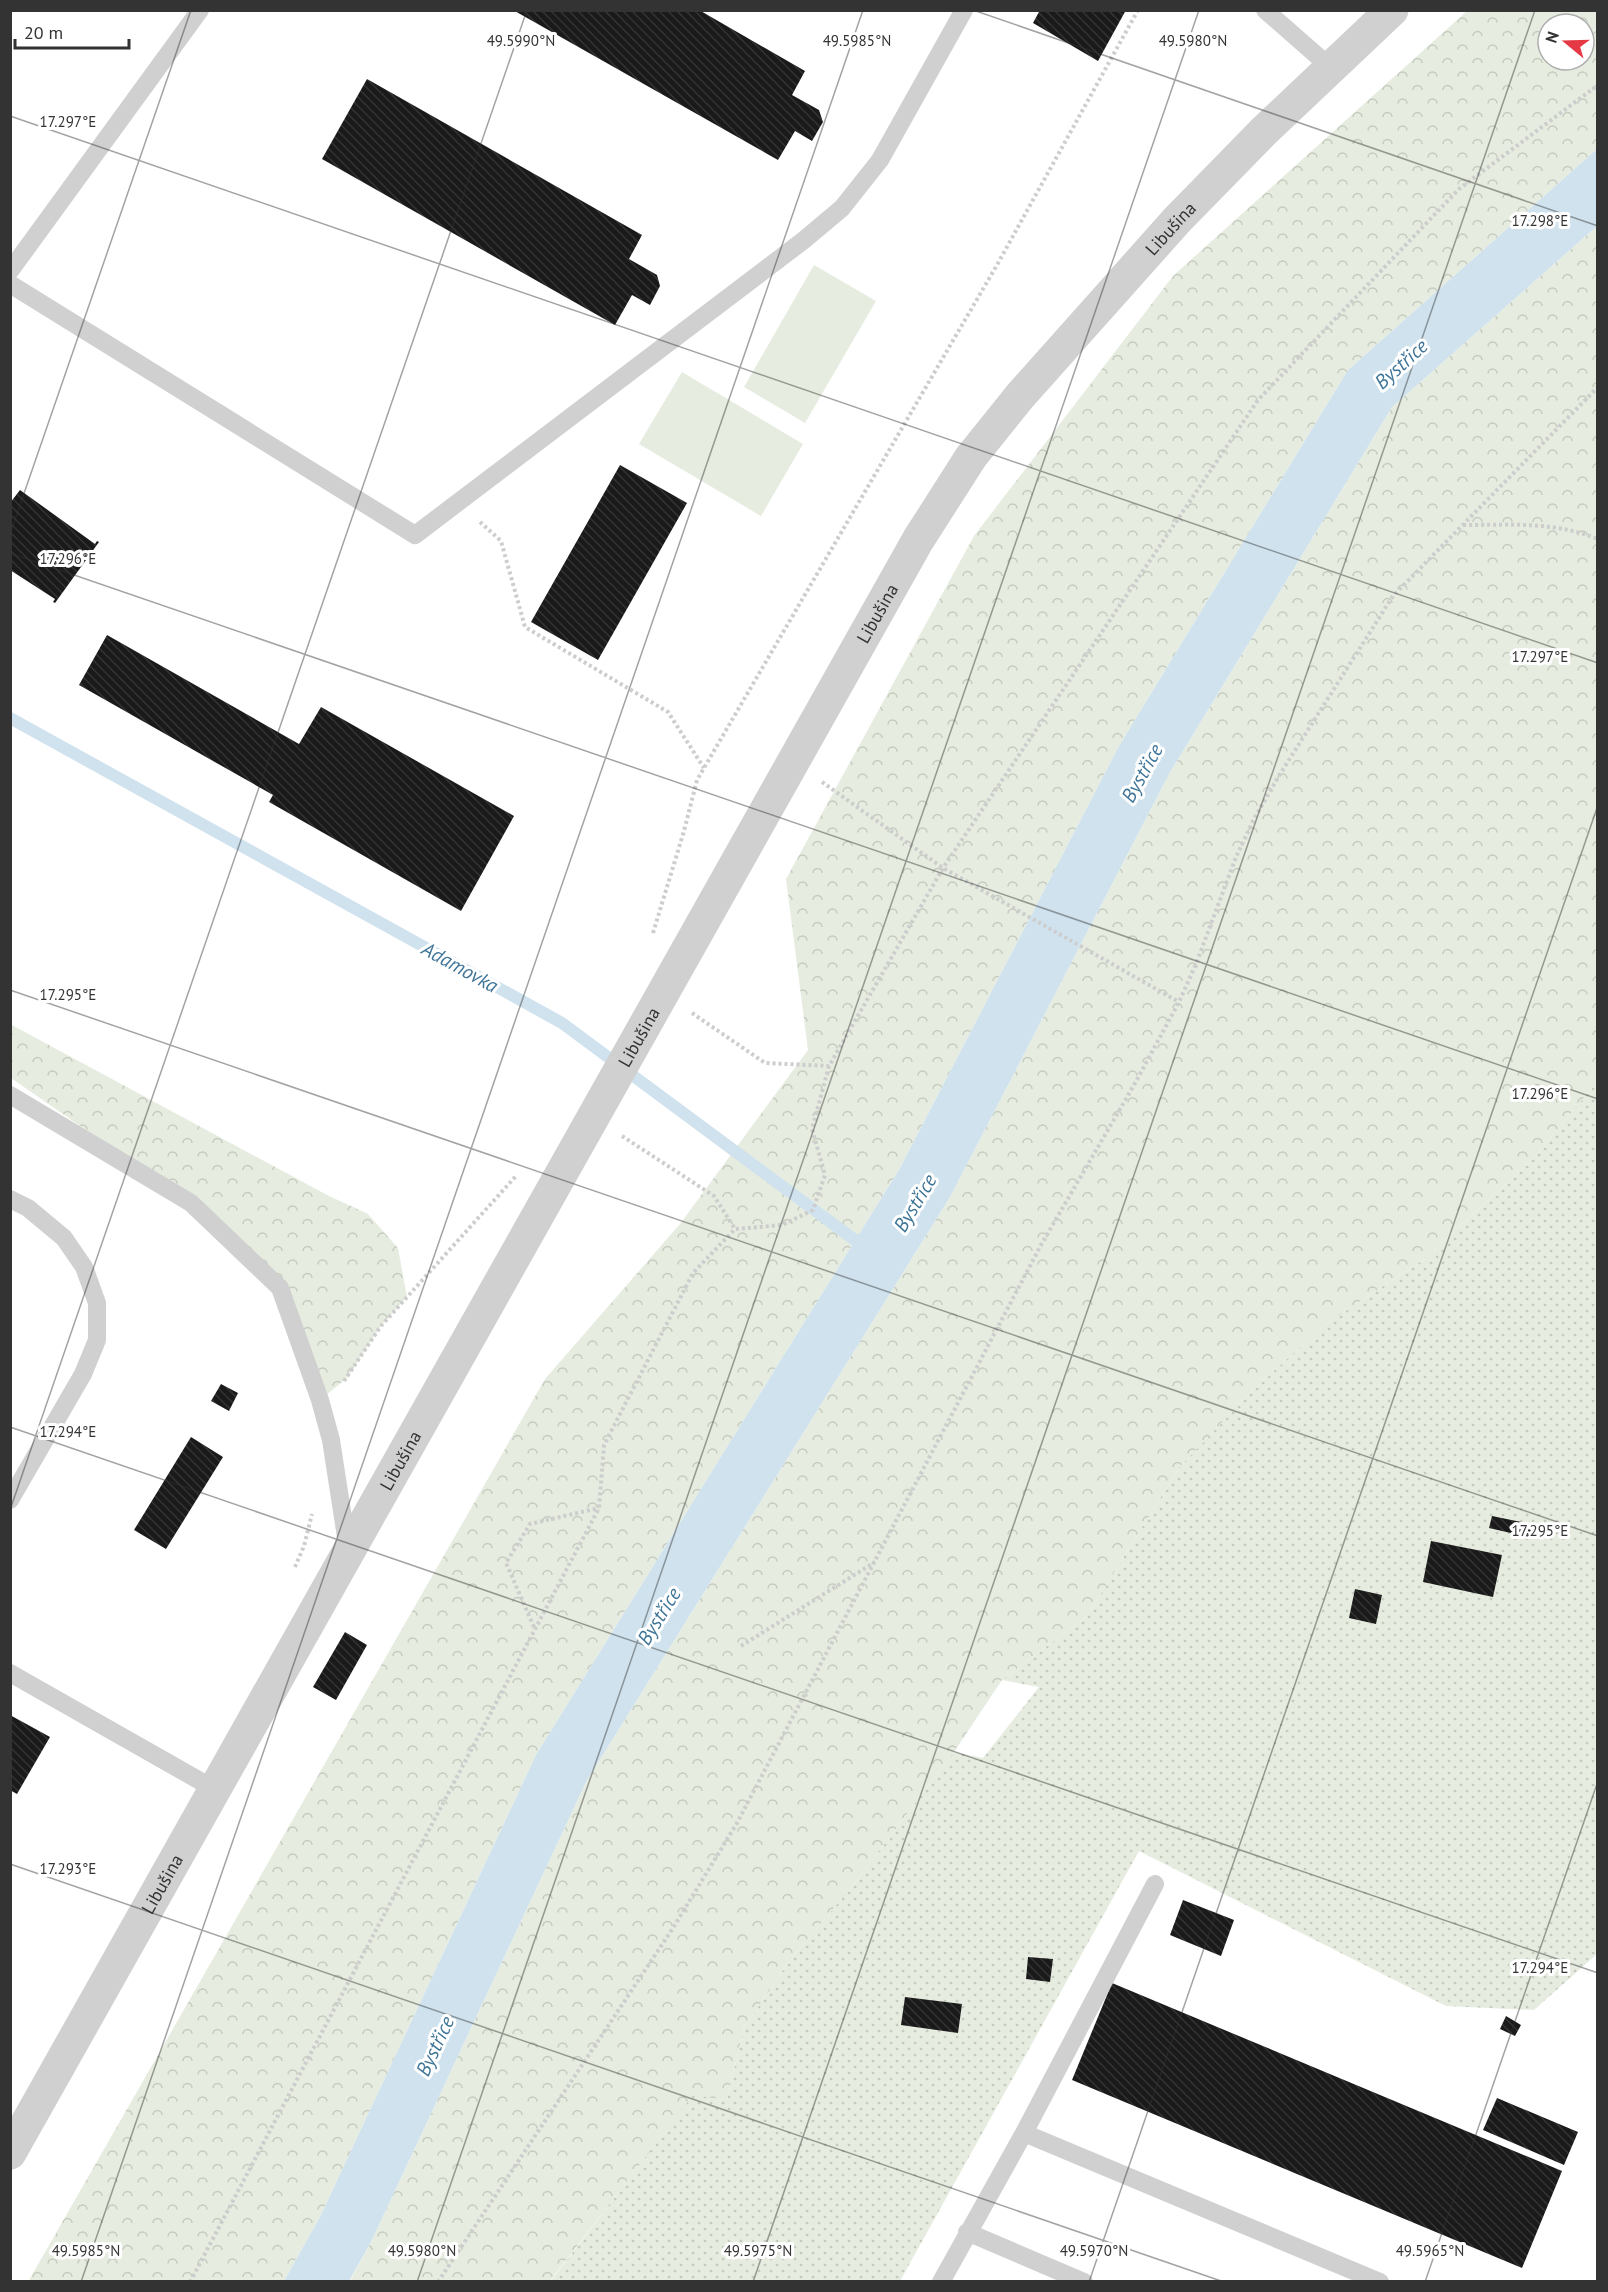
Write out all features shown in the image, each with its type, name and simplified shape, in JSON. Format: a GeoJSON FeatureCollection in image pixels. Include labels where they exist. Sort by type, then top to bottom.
{"type":"FeatureCollection","features":[{"type":"Feature","properties":{"kind":"street","name":"Libušina"},"geometry":{"type":"LineString","coordinates":[[10,2153],[918,540],[971,457],[1020,396],[1177,220],[1330,67],[1392,10]]}},
{"type":"Feature","properties":{"kind":"lane"},"geometry":{"type":"LineString","coordinates":[[10,272],[200,10]]}},
{"type":"Feature","properties":{"kind":"lane"},"geometry":{"type":"LineString","coordinates":[[10,284],[415,536],[804,240],[842,208],[880,160],[964,10]]}},
{"type":"Feature","properties":{"kind":"lane"},"geometry":{"type":"LineString","coordinates":[[1265,10],[1330,67]]}},
{"type":"Feature","properties":{"kind":"lane"},"geometry":{"type":"LineString","coordinates":[[10,1095],[191,1203],[280,1288],[332,1440],[349,1554]]}},
{"type":"Feature","properties":{"kind":"lane"},"geometry":{"type":"LineString","coordinates":[[10,1199],[28,1208],[64,1238],[84,1267],[97,1303],[97,1340],[83,1374],[10,1500]]}},
{"type":"Feature","properties":{"kind":"lane"},"geometry":{"type":"LineString","coordinates":[[10,1673],[216,1790]]}},
{"type":"Feature","properties":{"kind":"lane"},"geometry":{"type":"LineString","coordinates":[[941,2282],[1024,2133],[1155,1884]]}},
{"type":"Feature","properties":{"kind":"lane"},"geometry":{"type":"LineString","coordinates":[[1024,2133],[1380,2282]]}},
{"type":"Feature","properties":{"kind":"lane"},"geometry":{"type":"LineString","coordinates":[[968,2232],[1084,2282]]}},
{"type":"Feature","properties":{"kind":"path"},"geometry":{"type":"LineString","coordinates":[[650,940],[684,831],[697,780],[997,265],[1138,10]]}},
{"type":"Feature","properties":{"kind":"path"},"geometry":{"type":"LineString","coordinates":[[190,2282],[599,1508],[604,1445],[693,1273],[735,1229],[782,1225],[813,1210],[825,1175],[812,1129],[829,1066],[943,868],[1258,400],[1460,189],[1598,85]]}},
{"type":"Feature","properties":{"kind":"path"},"geometry":{"type":"LineString","coordinates":[[438,2282],[673,1928],[737,1823],[1041,1245],[1179,1002],[1196,964],[1236,857],[1254,819],[1280,774],[1393,596],[1598,387]]}},
{"type":"Feature","properties":{"kind":"path"},"geometry":{"type":"LineString","coordinates":[[459,503],[501,541],[525,627],[668,712],[704,768]]}},
{"type":"Feature","properties":{"kind":"path"},"geometry":{"type":"LineString","coordinates":[[1462,525],[1534,525],[1574,530],[1598,539]]}},
{"type":"Feature","properties":{"kind":"path"},"geometry":{"type":"LineString","coordinates":[[794,762],[943,868],[1179,1002]]}},
{"type":"Feature","properties":{"kind":"path"},"geometry":{"type":"LineString","coordinates":[[664,993],[765,1063],[829,1066]]}},
{"type":"Feature","properties":{"kind":"path"},"geometry":{"type":"LineString","coordinates":[[597,1111],[714,1196],[735,1229]]}},
{"type":"Feature","properties":{"kind":"path"},"geometry":{"type":"LineString","coordinates":[[320,1400],[347,1378],[381,1326],[523,1168]]}},
{"type":"Feature","properties":{"kind":"path"},"geometry":{"type":"LineString","coordinates":[[534,1628],[506,1563],[530,1524],[599,1508]]}},
{"type":"Feature","properties":{"kind":"path"},"geometry":{"type":"LineString","coordinates":[[741,1646],[876,1562]]}},
{"type":"Feature","properties":{"kind":"green space"},"geometry":{"type":"Polygon","coordinates":[[[1467,11],[1597,11],[1597,149],[1348,370],[1119,746],[900,1168],[536,1755],[320,2217],[284,2281],[28,2282],[545,1379],[680,1224],[808,1050],[786,879],[974,536],[1173,276],[1467,11]]]}},
{"type":"Feature","properties":{"kind":"green space"},"geometry":{"type":"Polygon","coordinates":[[[1597,226],[1597,1082],[1530,1162],[1423,1260],[1323,1326],[1250,1393],[1179,1468],[1087,1616],[1002,1680],[954,1752],[854,1884],[788,1963],[744,2028],[727,2100],[693,2096],[550,2281],[349,2282],[371,2242],[586,1782],[950,1197],[1169,774],[1392,407],[1597,226]]]}},
{"type":"Feature","properties":{"kind":"green space"},"geometry":{"type":"Polygon","coordinates":[[[814,265],[876,301],[805,423],[744,387],[814,265]]]}},
{"type":"Feature","properties":{"kind":"green space"},"geometry":{"type":"Polygon","coordinates":[[[682,372],[803,444],[761,516],[639,444],[682,372]]]}},
{"type":"Feature","properties":{"kind":"green space"},"geometry":{"type":"Polygon","coordinates":[[[10,1024],[327,1195],[368,1214],[398,1248],[407,1297],[381,1326],[347,1378],[320,1400],[280,1288],[191,1203],[11,1078],[10,1024]]]}},
{"type":"Feature","properties":{"kind":"green space"},"geometry":{"type":"Polygon","coordinates":[[[1597,1082],[1597,1954],[1534,2010],[1446,2006],[1139,1851],[900,2281],[550,2282],[693,2095],[727,2100],[744,2028],[788,1963],[854,1884],[954,1752],[983,1758],[1039,1687],[1002,1680],[1087,1616],[1179,1468],[1250,1393],[1323,1326],[1423,1260],[1530,1162],[1597,1082]]]}},
{"type":"Feature","properties":{"kind":"water","name":"Bystřice"},"geometry":{"type":"Polygon","coordinates":[[[1597,149],[1597,226],[1392,407],[1169,774],[950,1197],[586,1782],[371,2242],[349,2281],[284,2281],[320,2217],[536,1755],[900,1168],[1119,746],[1348,370],[1597,149]]]}},
{"type":"Feature","properties":{"kind":"building"},"geometry":{"type":"Polygon","coordinates":[[[513,10],[699,10],[805,71],[792,95],[819,110],[823,122],[812,141],[795,131],[778,160],[513,10]]]}},
{"type":"Feature","properties":{"kind":"building"},"geometry":{"type":"Polygon","coordinates":[[[1040,10],[1126,10],[1098,61],[1033,23],[1040,10]]]}},
{"type":"Feature","properties":{"kind":"building"},"geometry":{"type":"Polygon","coordinates":[[[367,79],[642,235],[629,259],[657,275],[660,286],[650,305],[632,295],[615,325],[322,159],[367,79]]]}},
{"type":"Feature","properties":{"kind":"building"},"geometry":{"type":"Polygon","coordinates":[[[620,465],[687,503],[598,660],[531,622],[620,465]]]}},
{"type":"Feature","properties":{"kind":"building"},"geometry":{"type":"Polygon","coordinates":[[[20,490],[95,544],[99,542],[55,603],[53,602],[55,599],[10,570],[10,503],[20,490]]]}},
{"type":"Feature","properties":{"kind":"building"},"geometry":{"type":"Polygon","coordinates":[[[107,635],[299,744],[321,707],[514,816],[461,911],[269,802],[273,795],[79,685],[107,635]]]}},
{"type":"Feature","properties":{"kind":"building"},"geometry":{"type":"Polygon","coordinates":[[[221,1384],[238,1393],[229,1411],[211,1401],[221,1384]]]}},
{"type":"Feature","properties":{"kind":"building"},"geometry":{"type":"Polygon","coordinates":[[[191,1437],[223,1457],[166,1549],[134,1530],[191,1437]]]}},
{"type":"Feature","properties":{"kind":"building"},"geometry":{"type":"Polygon","coordinates":[[[1492,1516],[1540,1526],[1537,1539],[1489,1528],[1492,1516]]]}},
{"type":"Feature","properties":{"kind":"building"},"geometry":{"type":"Polygon","coordinates":[[[1431,1541],[1502,1555],[1493,1597],[1423,1582],[1431,1541]]]}},
{"type":"Feature","properties":{"kind":"building"},"geometry":{"type":"Polygon","coordinates":[[[1355,1589],[1382,1595],[1376,1624],[1349,1618],[1355,1589]]]}},
{"type":"Feature","properties":{"kind":"building"},"geometry":{"type":"Polygon","coordinates":[[[345,1632],[367,1645],[336,1700],[313,1687],[345,1632]]]}},
{"type":"Feature","properties":{"kind":"building"},"geometry":{"type":"Polygon","coordinates":[[[10,1715],[50,1737],[17,1794],[10,1790],[10,1715]]]}},
{"type":"Feature","properties":{"kind":"building"},"geometry":{"type":"Polygon","coordinates":[[[1183,1900],[1234,1920],[1221,1956],[1170,1935],[1183,1900]]]}},
{"type":"Feature","properties":{"kind":"building"},"geometry":{"type":"Polygon","coordinates":[[[1028,1957],[1053,1959],[1050,1982],[1026,1979],[1028,1957]]]}},
{"type":"Feature","properties":{"kind":"building"},"geometry":{"type":"Polygon","coordinates":[[[1112,1983],[1562,2171],[1522,2268],[1072,2080],[1112,1983]]]}},
{"type":"Feature","properties":{"kind":"building"},"geometry":{"type":"Polygon","coordinates":[[[905,1997],[962,2004],[958,2033],[901,2025],[905,1997]]]}},
{"type":"Feature","properties":{"kind":"building"},"geometry":{"type":"Polygon","coordinates":[[[1506,2016],[1521,2025],[1515,2036],[1500,2029],[1506,2016]]]}},
{"type":"Feature","properties":{"kind":"building"},"geometry":{"type":"Polygon","coordinates":[[[1497,2098],[1578,2132],[1564,2165],[1483,2130],[1497,2098]]]}},
{"type":"Feature","properties":{"kind":"waterway","name":"Adamovka"},"geometry":{"type":"LineString","coordinates":[[10,718],[562,1023],[867,1249]]}}]}
